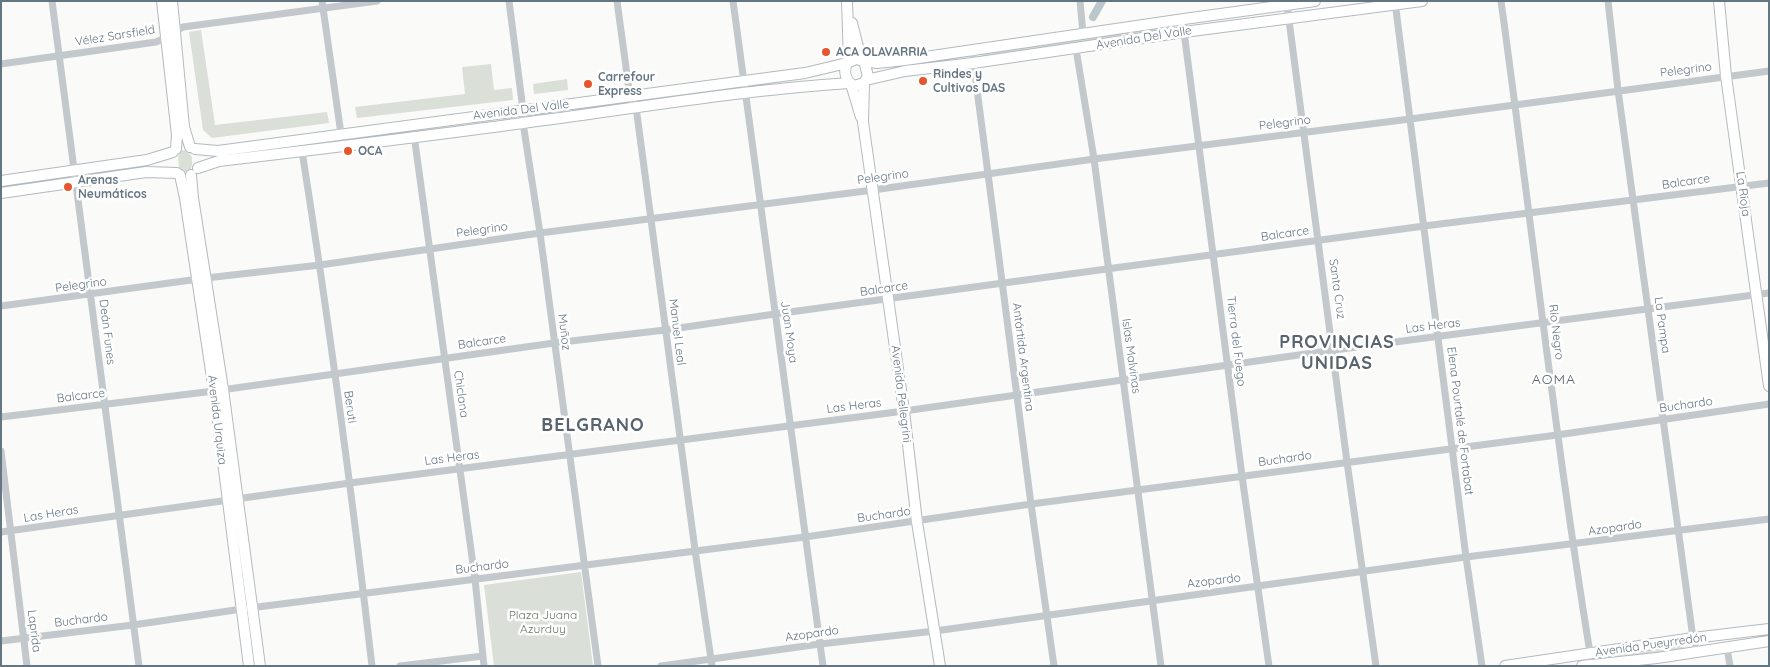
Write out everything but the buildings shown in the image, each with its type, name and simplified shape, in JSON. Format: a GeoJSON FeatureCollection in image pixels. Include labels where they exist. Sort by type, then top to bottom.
{"type":"FeatureCollection","features":[{"type":"Feature","properties":{"kind":"main road"},"geometry":{"type":"LineString","coordinates":[[162,1],[178,135],[175,151],[170,161],[173,170],[178,174]]}},
{"type":"Feature","properties":{"kind":"main road"},"geometry":{"type":"LineString","coordinates":[[172,1],[184,127],[192,148],[200,158],[195,171],[193,198],[201,279]]}},
{"type":"Feature","properties":{"kind":"main road"},"geometry":{"type":"LineString","coordinates":[[848,1],[848,62],[845,72],[850,83],[858,85],[865,81],[867,70],[849,13]]}},
{"type":"Feature","properties":{"kind":"main road","name":"Avenida Del Valle"},"geometry":{"type":"LineString","coordinates":[[863,60],[877,63],[972,51],[1083,33],[1315,1]]}},
{"type":"Feature","properties":{"kind":"main road","name":"Avenida Del Valle"},"geometry":{"type":"LineString","coordinates":[[865,81],[905,70],[973,63],[1184,32],[1395,3],[1422,1]]}},
{"type":"Feature","properties":{"kind":"main road","name":"La Rioja"},"geometry":{"type":"LineString","coordinates":[[1719,1],[1726,76],[1769,386]]}},
{"type":"Feature","properties":{"kind":"main road"},"geometry":{"type":"LineString","coordinates":[[848,62],[856,59],[863,60]]}},
{"type":"Feature","properties":{"kind":"main road","name":"Avenida Del Valle"},"geometry":{"type":"LineString","coordinates":[[192,148],[218,151],[805,73],[848,62]]}},
{"type":"Feature","properties":{"kind":"main road","name":"Avenida Pellegrini"},"geometry":{"type":"LineString","coordinates":[[863,122],[865,81]]}},
{"type":"Feature","properties":{"kind":"main road","name":"Avenida Del Valle"},"geometry":{"type":"LineString","coordinates":[[195,171],[219,162],[816,84],[850,83]]}},
{"type":"Feature","properties":{"kind":"main road","name":"Avenida Pellegrini"},"geometry":{"type":"LineString","coordinates":[[850,83],[863,122],[904,411],[917,522],[940,666]]}},
{"type":"Feature","properties":{"kind":"main road"},"geometry":{"type":"LineString","coordinates":[[1,181],[147,160],[185,146],[192,148]]}},
{"type":"Feature","properties":{"kind":"main road"},"geometry":{"type":"LineString","coordinates":[[1,192],[146,172],[178,174],[195,171]]}},
{"type":"Feature","properties":{"kind":"main road","name":"Avenida Urquiza"},"geometry":{"type":"LineString","coordinates":[[178,174],[185,198],[201,279],[218,390],[232,500],[249,666]]}},
{"type":"Feature","properties":{"kind":"main road"},"geometry":{"type":"LineString","coordinates":[[232,500],[252,608],[260,666]]}},
{"type":"Feature","properties":{"kind":"main road","name":"Avenida Pueyrredón"},"geometry":{"type":"LineString","coordinates":[[1505,666],[1536,664],[1590,653],[1693,638],[1769,630]]}},
{"type":"Feature","properties":{"kind":"main road","name":"Avenida Pueyrredón"},"geometry":{"type":"LineString","coordinates":[[1585,666],[1658,662],[1697,651],[1769,641]]}},
{"type":"Feature","properties":{"kind":"street","name":"Deán Funes"},"geometry":{"type":"LineString","coordinates":[[52,1],[139,666]]}},
{"type":"Feature","properties":{"kind":"street","name":"Vélez Sarsfield"},"geometry":{"type":"LineString","coordinates":[[1,64],[156,42],[183,27],[322,5],[378,1]]}},
{"type":"Feature","properties":{"kind":"street","name":"Muñoz"},"geometry":{"type":"LineString","coordinates":[[509,1],[523,123],[540,233],[598,666]]}},
{"type":"Feature","properties":{"kind":"street","name":"Manuel Leal"},"geometry":{"type":"LineString","coordinates":[[617,1],[630,96],[636,107],[695,550],[712,663]]}},
{"type":"Feature","properties":{"kind":"street","name":"Juan Moya"},"geometry":{"type":"LineString","coordinates":[[733,1],[824,666]]}},
{"type":"Feature","properties":{"kind":"street"},"geometry":{"type":"LineString","coordinates":[[1080,1],[1083,33]]}},
{"type":"Feature","properties":{"kind":"street","name":"Río Negro"},"geometry":{"type":"LineString","coordinates":[[1501,1],[1572,545],[1590,653],[1585,666]]}},
{"type":"Feature","properties":{"kind":"street","name":"La Pampa"},"geometry":{"type":"LineString","coordinates":[[1608,1],[1633,201],[1693,638],[1697,651]]}},
{"type":"Feature","properties":{"kind":"street","name":"Elena Pourtalé de Fortabat"},"geometry":{"type":"LineString","coordinates":[[1395,3],[1466,557],[1482,666]]}},
{"type":"Feature","properties":{"kind":"street"},"geometry":{"type":"LineString","coordinates":[[322,5],[340,134]]}},
{"type":"Feature","properties":{"kind":"street","name":"Santa Cruz"},"geometry":{"type":"LineString","coordinates":[[1287,5],[1334,350],[1347,462],[1376,666]]}},
{"type":"Feature","properties":{"kind":"street","name":"Tierra del Fuego"},"geometry":{"type":"LineString","coordinates":[[1184,19],[1184,32],[1242,476],[1269,666]]}},
{"type":"Feature","properties":{"kind":"street","name":"Islas Malvinas"},"geometry":{"type":"LineString","coordinates":[[1076,49],[1094,159],[1161,666]]}},
{"type":"Feature","properties":{"kind":"street","name":"Antártida Argentina"},"geometry":{"type":"LineString","coordinates":[[972,51],[1054,666]]}},
{"type":"Feature","properties":{"kind":"street","name":"Pelegrino"},"geometry":{"type":"LineString","coordinates":[[1,306],[320,265],[540,233],[1094,159],[1769,71]]}},
{"type":"Feature","properties":{"kind":"street","name":"Chiclana"},"geometry":{"type":"LineString","coordinates":[[411,125],[475,579],[484,666]]}},
{"type":"Feature","properties":{"kind":"street","name":"Beruti"},"geometry":{"type":"LineString","coordinates":[[302,151],[320,265],[350,483],[372,666]]}},
{"type":"Feature","properties":{"kind":"street","name":"Balcarce"},"geometry":{"type":"LineString","coordinates":[[1,417],[334,375],[554,343],[889,300],[1424,226],[1633,201],[1769,182]]}},
{"type":"Feature","properties":{"kind":"street","name":"Las Heras"},"geometry":{"type":"LineString","coordinates":[[1,532],[119,514],[904,411],[1334,350],[1769,293]]}},
{"type":"Feature","properties":{"kind":"street","name":"Buchardo"},"geometry":{"type":"LineString","coordinates":[[1,641],[917,522],[1031,504],[1557,435],[1769,404]]}},
{"type":"Feature","properties":{"kind":"street","name":"Laprida"},"geometry":{"type":"LineString","coordinates":[[1,451],[27,666]]}},
{"type":"Feature","properties":{"kind":"street","name":"Azopardo"},"geometry":{"type":"LineString","coordinates":[[661,666],[712,663],[820,644],[1257,587],[1466,557],[1769,519]]}},
{"type":"Feature","properties":{"kind":"street"},"geometry":{"type":"LineString","coordinates":[[1727,648],[1730,666]]}},
{"type":"Feature","properties":{"kind":"street"},"geometry":{"type":"LineString","coordinates":[[400,666],[482,656]]}},
{"type":"Feature","properties":{"kind":"green space"},"geometry":{"type":"Polygon","coordinates":[[[1171,26],[1172,29],[982,58],[981,54],[1171,26]]]}},
{"type":"Feature","properties":{"kind":"green space"},"geometry":{"type":"Polygon","coordinates":[[[201,30],[215,125],[327,112],[329,123],[212,138],[203,130],[189,32],[201,30]]]}},
{"type":"Feature","properties":{"kind":"green space"},"geometry":{"type":"Polygon","coordinates":[[[491,64],[494,90],[512,88],[513,100],[357,118],[355,107],[465,94],[462,67],[491,64]]]}},
{"type":"Feature","properties":{"kind":"green space"},"geometry":{"type":"Polygon","coordinates":[[[567,79],[568,90],[534,94],[533,84],[567,79]]]}},
{"type":"Feature","properties":{"kind":"green space"},"geometry":{"type":"Polygon","coordinates":[[[183,150],[189,153],[192,158],[190,171],[186,172],[179,168],[179,156],[183,150]]]}},
{"type":"Feature","properties":{"kind":"green space","name":"Plaza Juana Azurduy"},"geometry":{"type":"Polygon","coordinates":[[[581,572],[593,666],[494,666],[484,585],[581,572]]]}},
{"type":"Feature","properties":{"kind":"green space"},"geometry":{"type":"Polygon","coordinates":[[[1683,645],[1684,649],[1602,660],[1602,656],[1683,645]]]}},
{"type":"Feature","properties":{"kind":"waterway"},"geometry":{"type":"LineString","coordinates":[[1093,17],[1102,1]]}},
{"type":"Feature","properties":{"kind":"place","name":"ACA OLAVARRIA"},"geometry":{"type":"Point","coordinates":[826,52]}},
{"type":"Feature","properties":{"kind":"place","name":"Rindes y Cultivos DAS"},"geometry":{"type":"Point","coordinates":[923,81]}},
{"type":"Feature","properties":{"kind":"place","name":"Carrefour Express"},"geometry":{"type":"Point","coordinates":[588,84]}},
{"type":"Feature","properties":{"kind":"place","name":"OCA"},"geometry":{"type":"Point","coordinates":[348,151]}},
{"type":"Feature","properties":{"kind":"place","name":"Arenas Neumáticos"},"geometry":{"type":"Point","coordinates":[68,187]}},
{"type":"Feature","properties":{"kind":"district","name":"PROVINCIAS UNIDAS"},"geometry":{"type":"Point","coordinates":[1337,353]}},
{"type":"Feature","properties":{"kind":"district","name":"AOMA"},"geometry":{"type":"Point","coordinates":[1554,380]}},
{"type":"Feature","properties":{"kind":"district","name":"BELGRANO"},"geometry":{"type":"Point","coordinates":[593,426]}}]}
